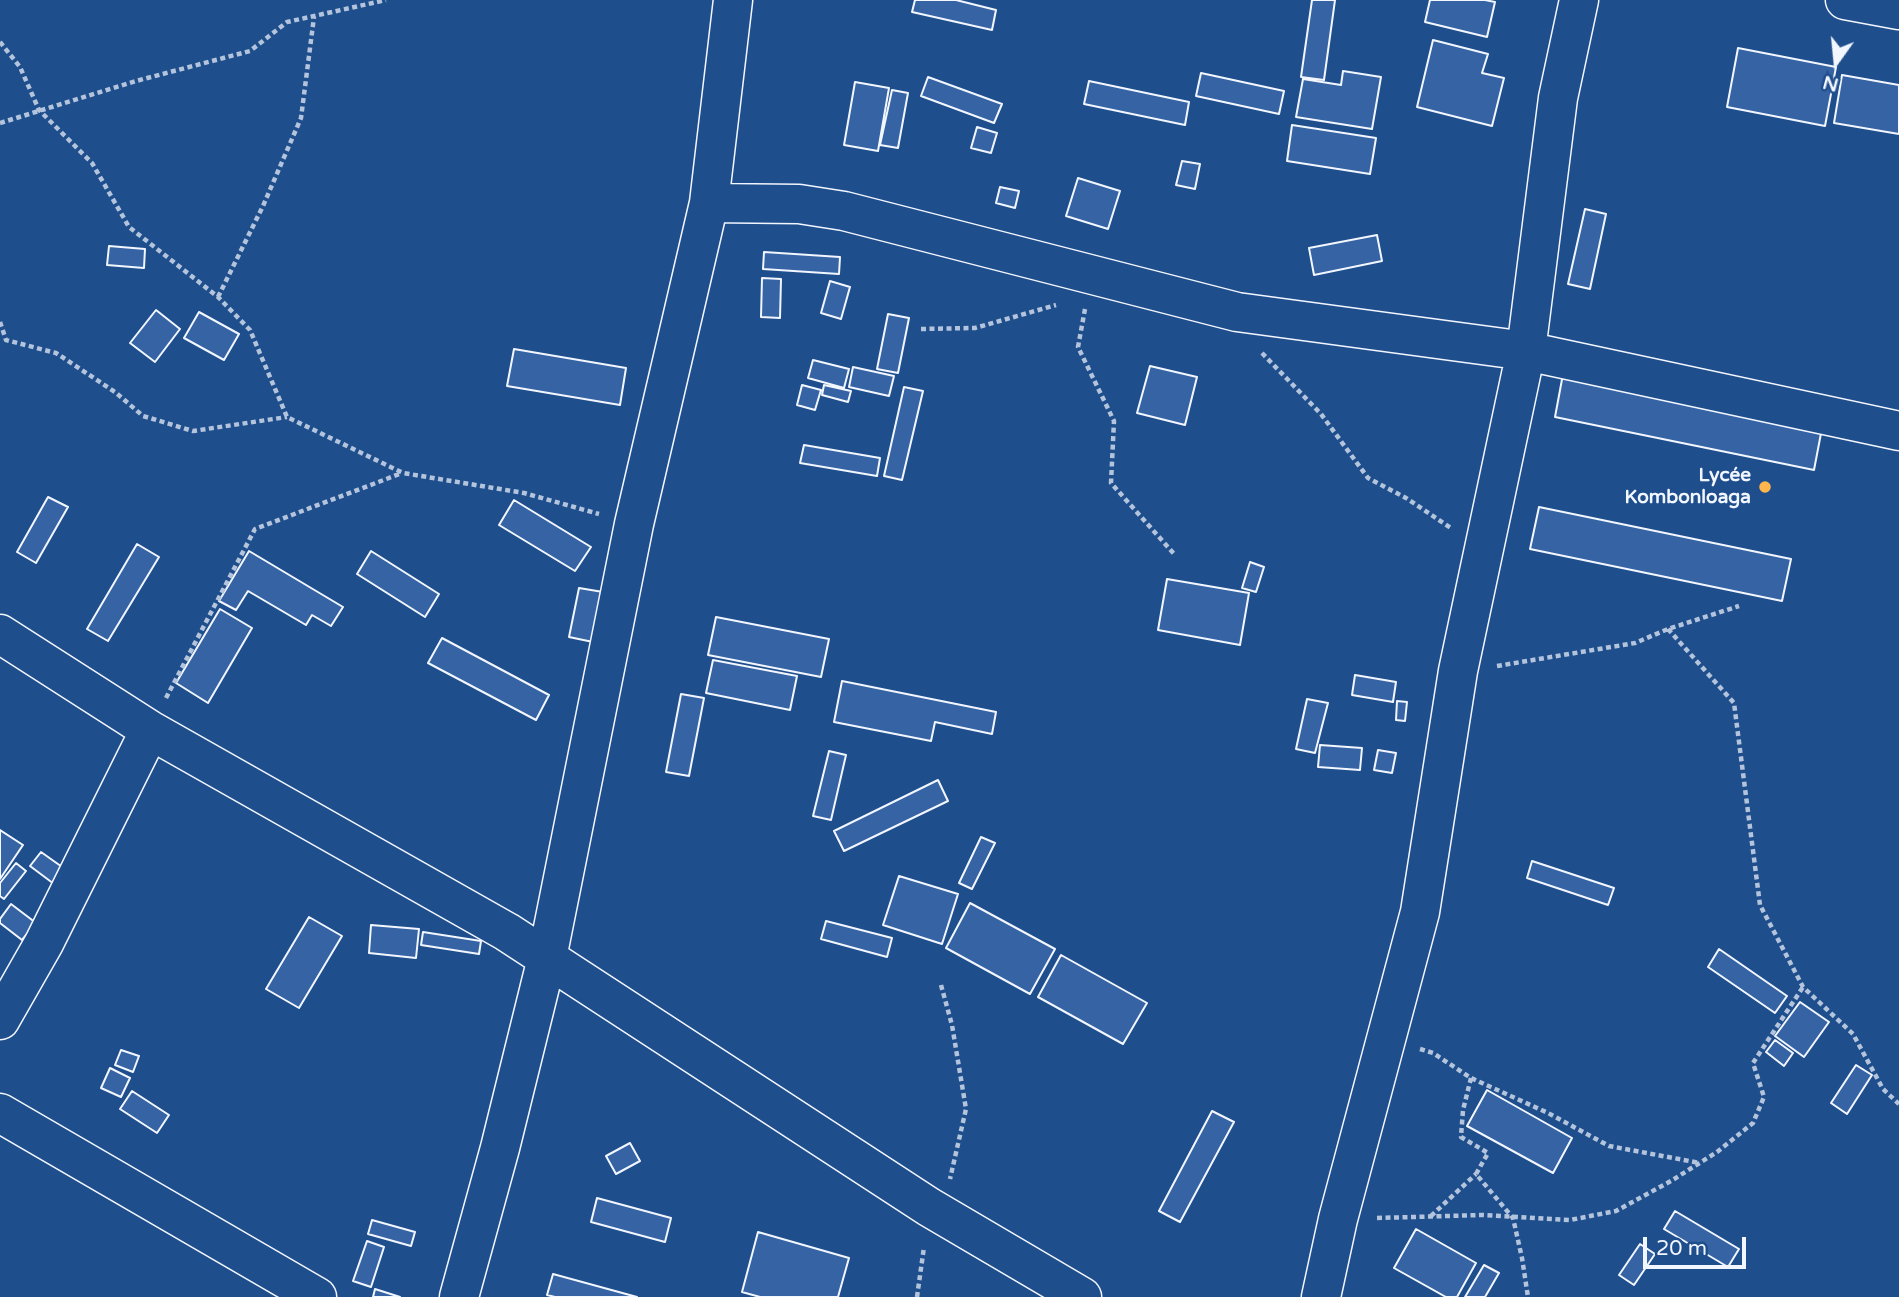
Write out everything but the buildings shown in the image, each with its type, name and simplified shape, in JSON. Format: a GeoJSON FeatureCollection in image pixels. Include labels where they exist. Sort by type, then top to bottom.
{"type":"FeatureCollection","features":[{"type":"Feature","properties":{"kind":"street"},"geometry":{"type":"LineString","coordinates":[[459,1297],[500,1148],[547,958],[634,524],[709,203],[733,0]]}},
{"type":"Feature","properties":{"kind":"street"},"geometry":{"type":"LineString","coordinates":[[1321,1297],[1338,1219],[1420,912],[1458,671],[1526,351],[1558,99],[1579,0]]}},
{"type":"Feature","properties":{"kind":"street"},"geometry":{"type":"LineString","coordinates":[[1845,0],[1899,10]]}},
{"type":"Feature","properties":{"kind":"street"},"geometry":{"type":"LineString","coordinates":[[709,203],[799,204],[845,211],[1237,312],[1526,351],[1899,432]]}},
{"type":"Feature","properties":{"kind":"street"},"geometry":{"type":"LineString","coordinates":[[0,634],[149,730],[507,932],[929,1207],[1082,1297]]}},
{"type":"Feature","properties":{"kind":"street"},"geometry":{"type":"LineString","coordinates":[[0,1020],[44,943],[149,730]]}},
{"type":"Feature","properties":{"kind":"street"},"geometry":{"type":"LineString","coordinates":[[0,1113],[317,1297]]}},
{"type":"Feature","properties":{"kind":"path"},"geometry":{"type":"LineString","coordinates":[[0,123],[250,51],[287,22],[386,0]]}},
{"type":"Feature","properties":{"kind":"path"},"geometry":{"type":"LineString","coordinates":[[218,296],[263,206],[301,118],[314,17]]}},
{"type":"Feature","properties":{"kind":"path"},"geometry":{"type":"LineString","coordinates":[[0,42],[20,66],[39,110],[92,163],[129,227],[218,296],[250,330],[286,417]]}},
{"type":"Feature","properties":{"kind":"path"},"geometry":{"type":"LineString","coordinates":[[1129,284],[1087,300],[1078,347],[1114,421],[1111,483],[1175,555]]}},
{"type":"Feature","properties":{"kind":"path"},"geometry":{"type":"LineString","coordinates":[[921,329],[975,328],[1065,303]]}},
{"type":"Feature","properties":{"kind":"path"},"geometry":{"type":"LineString","coordinates":[[1237,312],[1254,344],[1321,414],[1368,478],[1406,498],[1464,537],[1479,564]]}},
{"type":"Feature","properties":{"kind":"path"},"geometry":{"type":"LineString","coordinates":[[0,322],[6,340],[56,353],[115,392],[143,416],[193,431],[286,417],[403,473],[524,493],[634,524]]}},
{"type":"Feature","properties":{"kind":"path"},"geometry":{"type":"LineString","coordinates":[[149,730],[255,529],[403,473]]}},
{"type":"Feature","properties":{"kind":"path"},"geometry":{"type":"LineString","coordinates":[[1458,671],[1635,643],[1668,629],[1739,606]]}},
{"type":"Feature","properties":{"kind":"path"},"geometry":{"type":"LineString","coordinates":[[1668,629],[1734,704],[1760,905],[1803,986],[1853,1034],[1883,1089],[1899,1104]]}},
{"type":"Feature","properties":{"kind":"path"},"geometry":{"type":"LineString","coordinates":[[917,1297],[929,1207],[950,1179],[966,1109],[952,1025],[941,985]]}},
{"type":"Feature","properties":{"kind":"path"},"geometry":{"type":"LineString","coordinates":[[1338,1219],[1483,1215],[1570,1220],[1616,1211],[1700,1163],[1753,1124],[1764,1097],[1753,1063],[1803,986]]}},
{"type":"Feature","properties":{"kind":"path"},"geometry":{"type":"LineString","coordinates":[[1386,1038],[1433,1053],[1471,1078],[1548,1113],[1609,1146],[1700,1163]]}},
{"type":"Feature","properties":{"kind":"path"},"geometry":{"type":"LineString","coordinates":[[1430,1217],[1476,1174],[1488,1153],[1461,1137],[1463,1110],[1471,1078]]}},
{"type":"Feature","properties":{"kind":"path"},"geometry":{"type":"LineString","coordinates":[[1476,1174],[1513,1218],[1528,1297]]}},
{"type":"Feature","properties":{"kind":"place","name":"Lycée Kombonloaga"},"geometry":{"type":"Point","coordinates":[1765,487]}}]}
